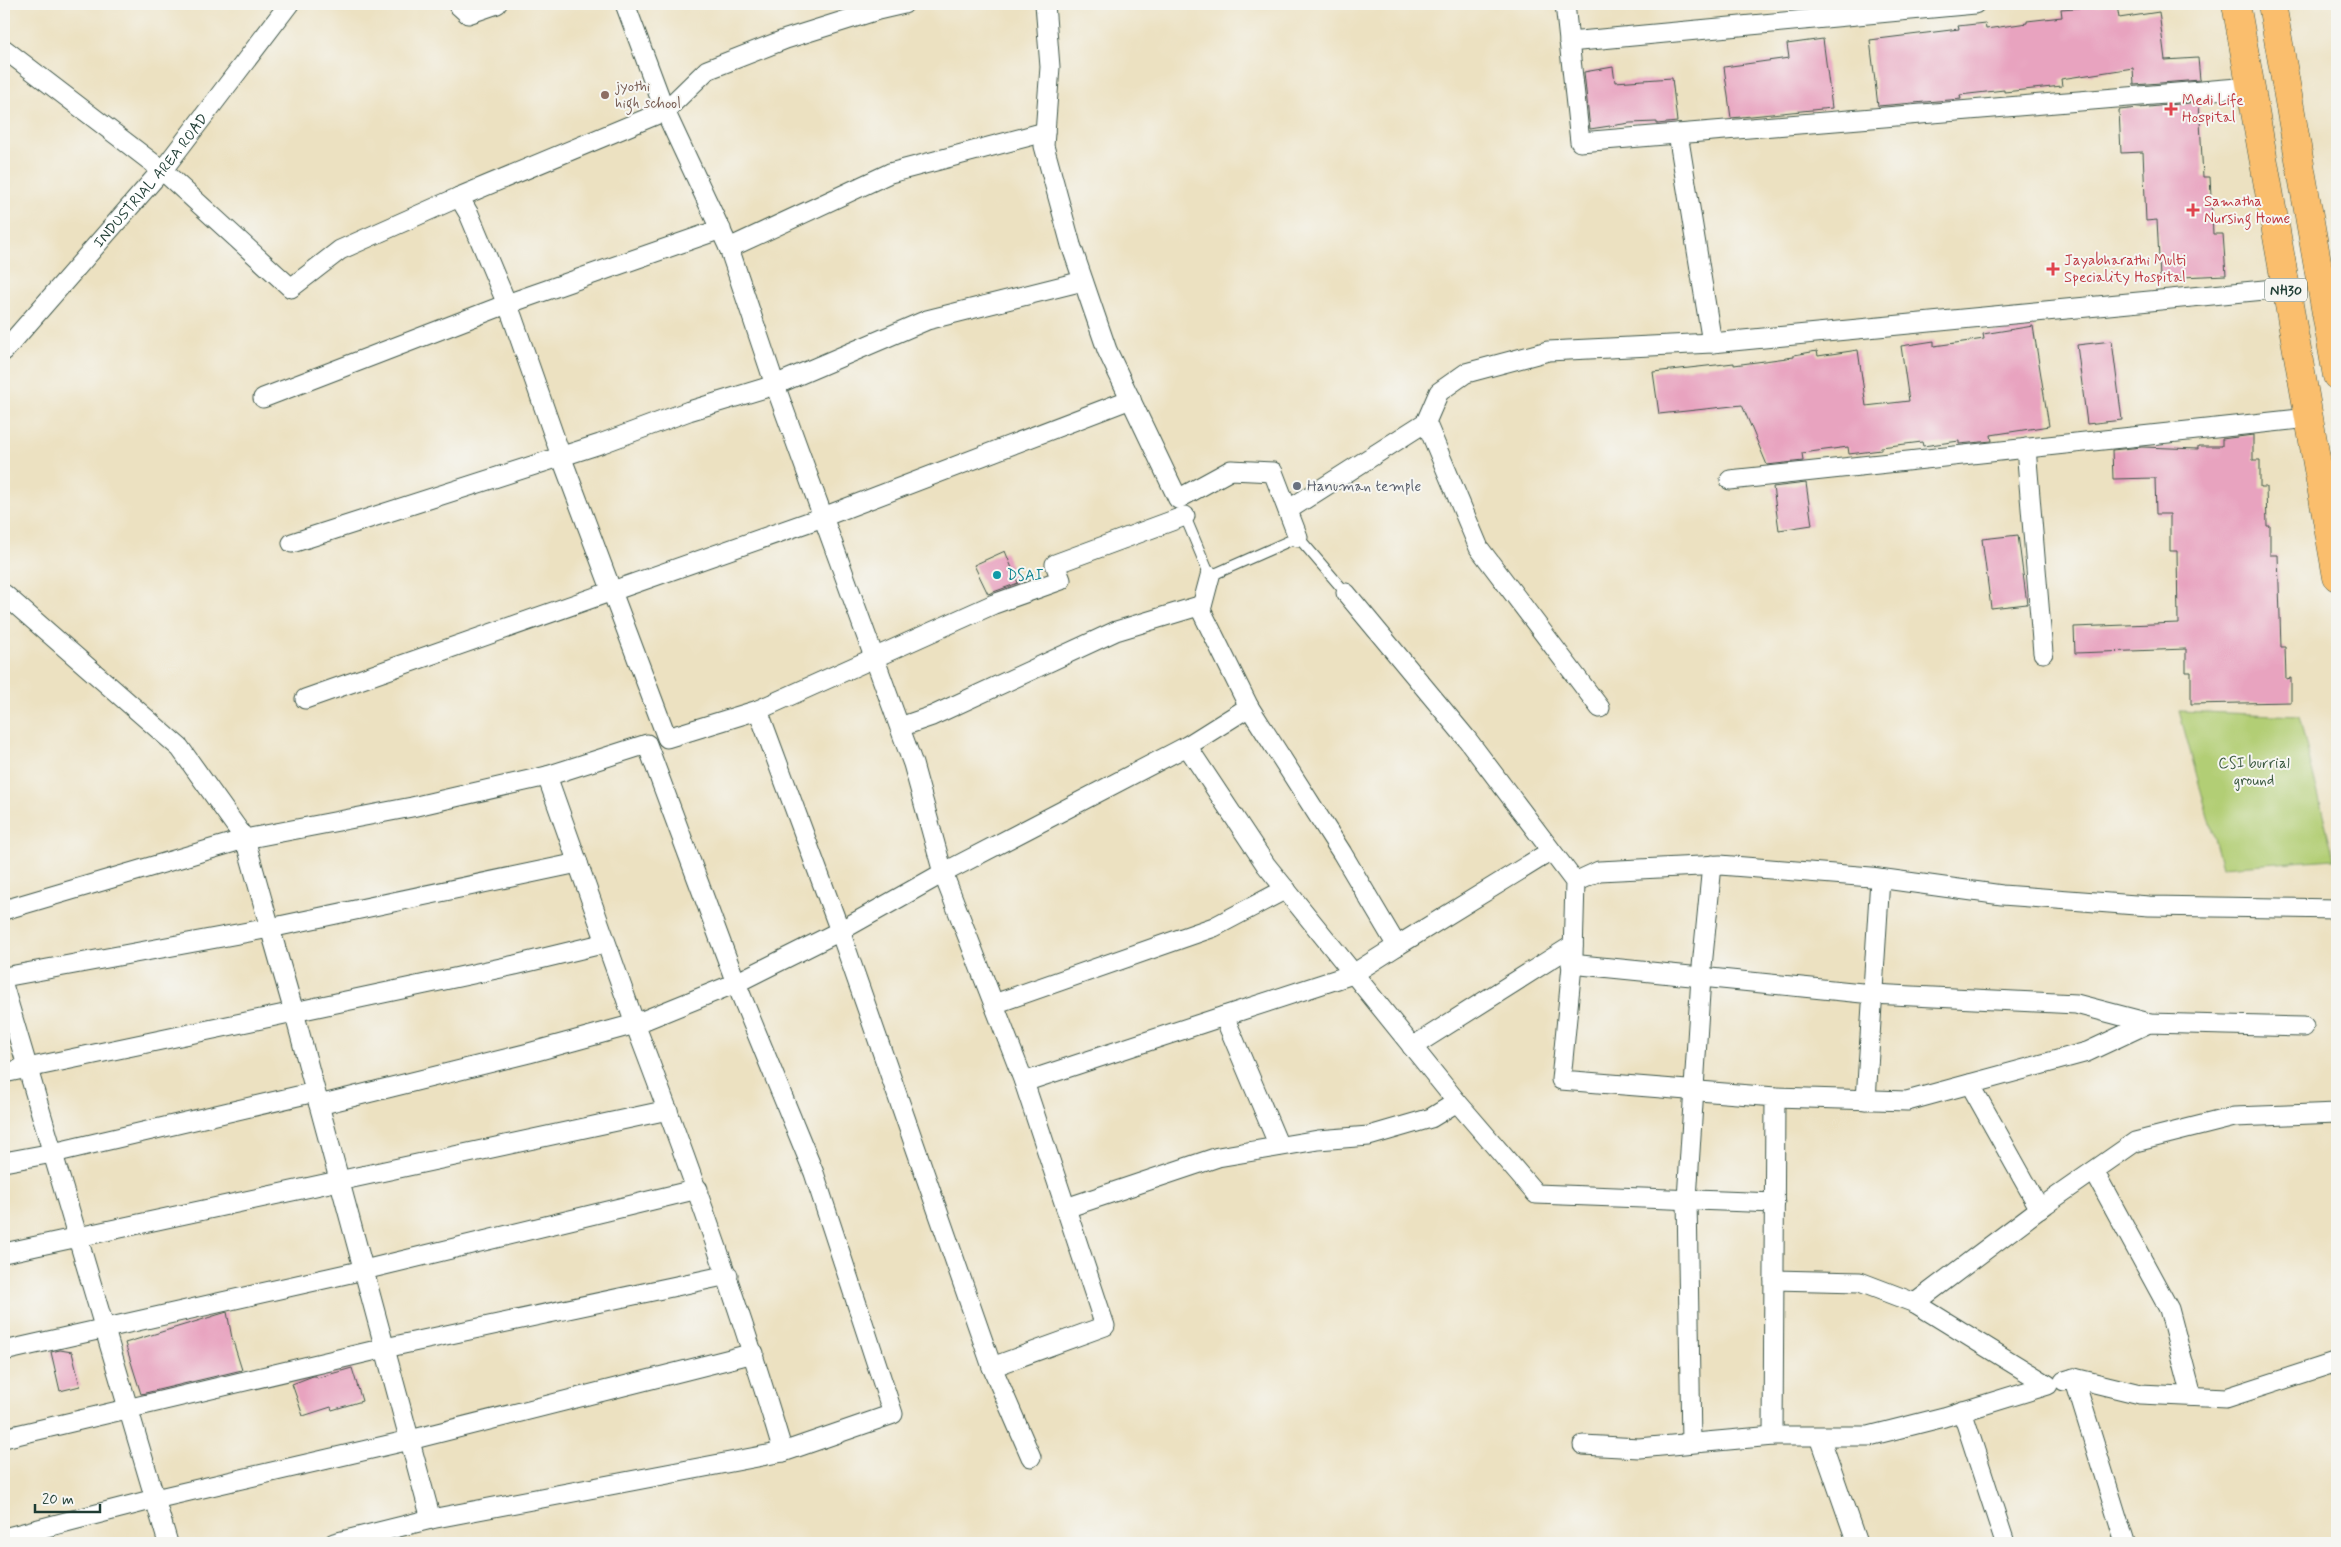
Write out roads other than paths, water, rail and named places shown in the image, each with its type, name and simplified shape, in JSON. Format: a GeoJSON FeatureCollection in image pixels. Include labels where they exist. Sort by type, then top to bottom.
{"type":"FeatureCollection","features":[{"type":"Feature","properties":{"kind":"highway","name":"NH30"},"geometry":{"type":"LineString","coordinates":[[2236,4],[2337,577]]}},
{"type":"Feature","properties":{"kind":"highway","name":"NH30"},"geometry":{"type":"LineString","coordinates":[[2272,4],[2337,376]]}},
{"type":"Feature","properties":{"kind":"street","name":"INDUSTRIAL AREA ROAD"},"geometry":{"type":"LineString","coordinates":[[4,351],[162,170],[289,4]]}},
{"type":"Feature","properties":{"kind":"street"},"geometry":{"type":"LineString","coordinates":[[457,4],[468,14],[497,4]]}},
{"type":"Feature","properties":{"kind":"street"},"geometry":{"type":"LineString","coordinates":[[625,4],[665,111],[729,248],[775,384],[913,764],[943,873],[1024,1082],[1105,1326],[992,1367]]}},
{"type":"Feature","properties":{"kind":"street"},"geometry":{"type":"LineString","coordinates":[[4,48],[162,170],[291,288],[340,250],[459,197],[665,111],[707,70],[786,39],[878,10],[904,4]]}},
{"type":"Feature","properties":{"kind":"street"},"geometry":{"type":"LineString","coordinates":[[1045,4],[1050,66],[1044,146],[1071,245],[1107,350],[1181,507]]}},
{"type":"Feature","properties":{"kind":"street"},"geometry":{"type":"LineString","coordinates":[[1565,4],[1580,142],[2250,87]]}},
{"type":"Feature","properties":{"kind":"street"},"geometry":{"type":"LineString","coordinates":[[1569,42],[1975,4]]}},
{"type":"Feature","properties":{"kind":"street"},"geometry":{"type":"LineString","coordinates":[[729,248],[890,173],[1045,132]]}},
{"type":"Feature","properties":{"kind":"street"},"geometry":{"type":"LineString","coordinates":[[1678,134],[1712,343]]}},
{"type":"Feature","properties":{"kind":"street"},"geometry":{"type":"LineString","coordinates":[[459,197],[469,214],[507,304],[561,456],[667,738]]}},
{"type":"Feature","properties":{"kind":"street"},"geometry":{"type":"LineString","coordinates":[[262,398],[507,304],[721,229]]}},
{"type":"Feature","properties":{"kind":"street"},"geometry":{"type":"LineString","coordinates":[[292,543],[775,384],[927,320],[1083,280]]}},
{"type":"Feature","properties":{"kind":"street"},"geometry":{"type":"LineString","coordinates":[[1288,510],[1426,422],[1439,392],[1466,373],[1548,351],[1712,343],[2285,288]]}},
{"type":"Feature","properties":{"kind":"street"},"geometry":{"type":"LineString","coordinates":[[305,699],[823,517],[1131,399]]}},
{"type":"Feature","properties":{"kind":"street"},"geometry":{"type":"LineString","coordinates":[[1730,480],[2309,418]]}},
{"type":"Feature","properties":{"kind":"street"},"geometry":{"type":"LineString","coordinates":[[1426,422],[1479,548],[1600,708]]}},
{"type":"Feature","properties":{"kind":"street"},"geometry":{"type":"LineString","coordinates":[[2026,448],[2043,653]]}},
{"type":"Feature","properties":{"kind":"street"},"geometry":{"type":"LineString","coordinates":[[4,910],[245,839],[412,807],[547,776],[758,710],[994,604],[1061,580],[1055,564],[1181,507],[1231,470],[1273,472],[1298,536]]}},
{"type":"Feature","properties":{"kind":"street"},"geometry":{"type":"LineString","coordinates":[[1210,576],[1201,610],[1249,707],[1342,853],[1397,946]]}},
{"type":"Feature","properties":{"kind":"street"},"geometry":{"type":"LineString","coordinates":[[1346,593],[1467,739],[1575,882],[1572,964],[1561,1080],[1775,1097],[1907,1101],[2088,1052],[2149,1023]]}},
{"type":"Feature","properties":{"kind":"street"},"geometry":{"type":"LineString","coordinates":[[4,594],[180,748],[245,839],[294,1012],[431,1519]]}},
{"type":"Feature","properties":{"kind":"street"},"geometry":{"type":"LineString","coordinates":[[900,727],[932,716],[1116,630],[1202,605]]}},
{"type":"Feature","properties":{"kind":"street"},"geometry":{"type":"LineString","coordinates":[[4,1162],[528,1053],[635,1024],[736,983],[840,931],[943,873],[1188,746],[1249,707]]}},
{"type":"Feature","properties":{"kind":"street"},"geometry":{"type":"LineString","coordinates":[[758,710],[840,931],[992,1367],[1031,1457]]}},
{"type":"Feature","properties":{"kind":"street"},"geometry":{"type":"LineString","coordinates":[[334,1543],[431,1519],[783,1452],[893,1414],[814,1172],[736,983],[647,744]]}},
{"type":"Feature","properties":{"kind":"street"},"geometry":{"type":"LineString","coordinates":[[1188,746],[1266,865],[1456,1102],[1536,1194],[1774,1202]]}},
{"type":"Feature","properties":{"kind":"street"},"geometry":{"type":"LineString","coordinates":[[547,776],[635,1024],[698,1189],[754,1353],[783,1452]]}},
{"type":"Feature","properties":{"kind":"street"},"geometry":{"type":"LineString","coordinates":[[1024,1082],[1353,974],[1551,851]]}},
{"type":"Feature","properties":{"kind":"street"},"geometry":{"type":"LineString","coordinates":[[4,977],[270,928],[578,863]]}},
{"type":"Feature","properties":{"kind":"street"},"geometry":{"type":"LineString","coordinates":[[1575,882],[1599,871],[1712,865],[1880,879],[2002,895],[2149,906],[2337,909]]}},
{"type":"Feature","properties":{"kind":"street"},"geometry":{"type":"LineString","coordinates":[[1691,1443],[1687,1199],[1701,977],[1712,865]]}},
{"type":"Feature","properties":{"kind":"street"},"geometry":{"type":"LineString","coordinates":[[1866,1100],[1880,879]]}},
{"type":"Feature","properties":{"kind":"street"},"geometry":{"type":"LineString","coordinates":[[994,1004],[1214,927],[1286,889]]}},
{"type":"Feature","properties":{"kind":"street"},"geometry":{"type":"LineString","coordinates":[[4,1073],[28,1070],[516,966],[606,943]]}},
{"type":"Feature","properties":{"kind":"street"},"geometry":{"type":"LineString","coordinates":[[1412,1047],[1572,945]]}},
{"type":"Feature","properties":{"kind":"street"},"geometry":{"type":"LineString","coordinates":[[1572,964],[1872,994],[2076,1004],[2149,1023],[2304,1028]]}},
{"type":"Feature","properties":{"kind":"street"},"geometry":{"type":"LineString","coordinates":[[4,988],[168,1543]]}},
{"type":"Feature","properties":{"kind":"street"},"geometry":{"type":"LineString","coordinates":[[1224,1016],[1280,1146]]}},
{"type":"Feature","properties":{"kind":"street"},"geometry":{"type":"LineString","coordinates":[[1970,1084],[2040,1209]]}},
{"type":"Feature","properties":{"kind":"street"},"geometry":{"type":"LineString","coordinates":[[1773,1436],[1775,1097]]}},
{"type":"Feature","properties":{"kind":"street"},"geometry":{"type":"LineString","coordinates":[[1066,1208],[1218,1156],[1318,1140],[1369,1136],[1432,1118],[1456,1102]]}},
{"type":"Feature","properties":{"kind":"street"},"geometry":{"type":"LineString","coordinates":[[4,1253],[668,1110]]}},
{"type":"Feature","properties":{"kind":"street"},"geometry":{"type":"LineString","coordinates":[[1915,1303],[2040,1209],[2135,1142],[2234,1117],[2337,1113]]}},
{"type":"Feature","properties":{"kind":"street"},"geometry":{"type":"LineString","coordinates":[[2094,1171],[2169,1309],[2192,1396]]}},
{"type":"Feature","properties":{"kind":"street"},"geometry":{"type":"LineString","coordinates":[[4,1351],[364,1270],[698,1189]]}},
{"type":"Feature","properties":{"kind":"street"},"geometry":{"type":"LineString","coordinates":[[4,1438],[385,1348],[728,1275]]}},
{"type":"Feature","properties":{"kind":"street"},"geometry":{"type":"LineString","coordinates":[[1774,1280],[1860,1282],[1915,1303],[2048,1385]]}},
{"type":"Feature","properties":{"kind":"street"},"geometry":{"type":"LineString","coordinates":[[4,1538],[155,1499],[410,1440],[754,1353]]}},
{"type":"Feature","properties":{"kind":"street"},"geometry":{"type":"LineString","coordinates":[[1583,1446],[1639,1448],[1773,1436],[1869,1436],[2074,1378],[2140,1394],[2226,1398],[2337,1362]]}},
{"type":"Feature","properties":{"kind":"street"},"geometry":{"type":"LineString","coordinates":[[2074,1378],[2125,1543]]}},
{"type":"Feature","properties":{"kind":"street"},"geometry":{"type":"LineString","coordinates":[[1962,1411],[2004,1543]]}},
{"type":"Feature","properties":{"kind":"street"},"geometry":{"type":"LineString","coordinates":[[1820,1437],[1857,1543]]}},
{"type":"Feature","properties":{"kind":"lane"},"geometry":{"type":"LineString","coordinates":[[1181,507],[1210,576],[1298,536],[1346,593]]}},
{"type":"Feature","properties":{"kind":"place","name":"jyothi high school"},"geometry":{"type":"Point","coordinates":[605,95]}},
{"type":"Feature","properties":{"kind":"place","name":"Medi Life Hospital"},"geometry":{"type":"Point","coordinates":[2171,109]}},
{"type":"Feature","properties":{"kind":"place","name":"Samatha Nursing Home"},"geometry":{"type":"Point","coordinates":[2193,210]}},
{"type":"Feature","properties":{"kind":"place","name":"Jayabharathi Multi Speciality Hospital"},"geometry":{"type":"Point","coordinates":[2053,269]}},
{"type":"Feature","properties":{"kind":"place","name":"Hanuman temple"},"geometry":{"type":"Point","coordinates":[1297,486]}},
{"type":"Feature","properties":{"kind":"place","name":"DSAI"},"geometry":{"type":"Point","coordinates":[997,575]}},
{"type":"Feature","properties":{"kind":"park label","name":"CSI burrial ground"},"geometry":{"type":"Point","coordinates":[2254,772]}}]}
